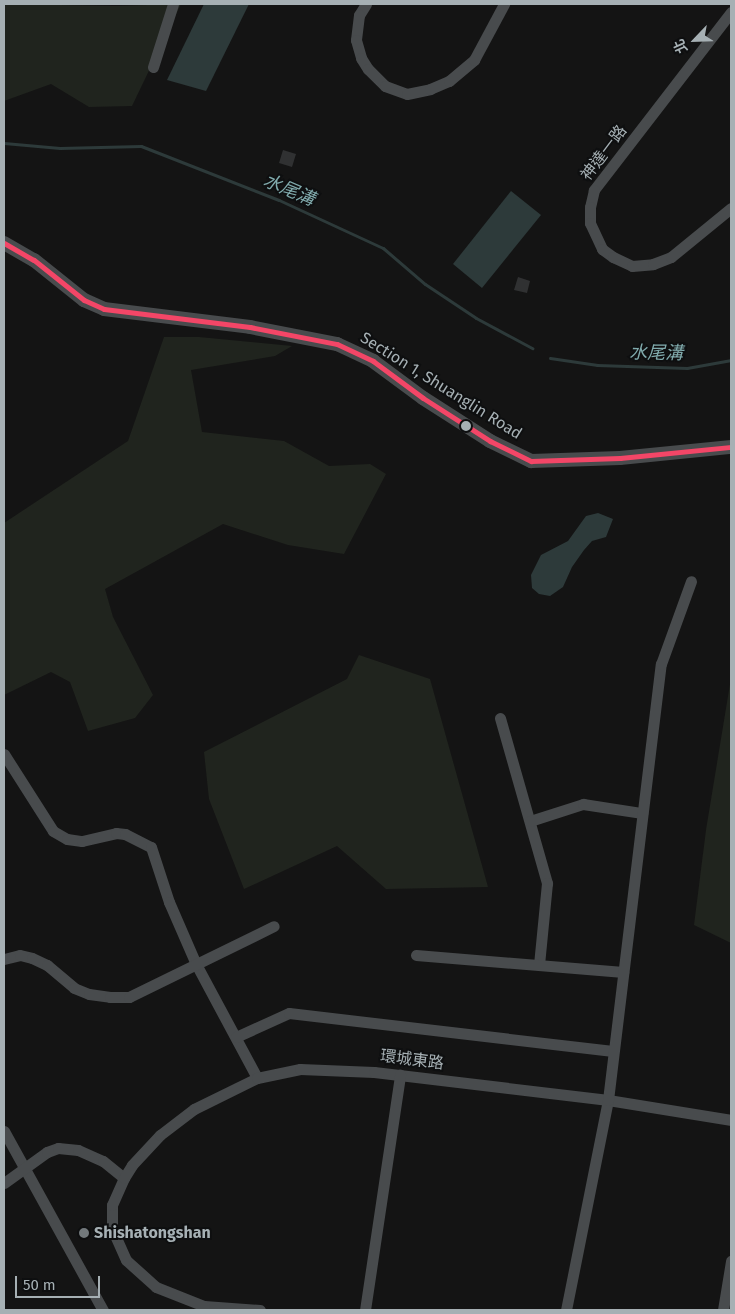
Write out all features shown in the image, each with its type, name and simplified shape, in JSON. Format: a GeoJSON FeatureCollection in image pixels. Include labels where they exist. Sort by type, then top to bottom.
{"type":"FeatureCollection","features":[{"type":"Feature","properties":{"kind":"street"},"geometry":{"type":"LineString","coordinates":[[153,67],[172,4]]}},
{"type":"Feature","properties":{"kind":"street"},"geometry":{"type":"LineString","coordinates":[[366,4],[359,15],[356,40],[361,58],[368,69],[385,86],[408,94],[430,89],[449,81],[474,60],[504,4]]}},
{"type":"Feature","properties":{"kind":"street","name":"神達一路"},"geometry":{"type":"LineString","coordinates":[[731,12],[594,190],[590,207],[590,223],[602,249],[613,257],[632,266],[653,264],[670,257],[731,208]]}},
{"type":"Feature","properties":{"kind":"street","name":"Section 1, Shuanglin Road"},"geometry":{"type":"LineString","coordinates":[[4,243],[34,260],[84,300],[104,309],[250,327],[337,344],[373,361],[423,398],[490,441],[531,461],[620,458],[731,447]]}},
{"type":"Feature","properties":{"kind":"street"},"geometry":{"type":"LineString","coordinates":[[566,1310],[608,1100],[661,664],[691,581]]}},
{"type":"Feature","properties":{"kind":"street"},"geometry":{"type":"LineString","coordinates":[[500,718],[547,883],[539,964]]}},
{"type":"Feature","properties":{"kind":"street"},"geometry":{"type":"LineString","coordinates":[[4,754],[54,831],[67,839],[82,841],[116,833],[125,834],[151,847],[169,902],[196,964],[257,1078]]}},
{"type":"Feature","properties":{"kind":"street"},"geometry":{"type":"LineString","coordinates":[[530,821],[583,804],[642,813]]}},
{"type":"Feature","properties":{"kind":"street"},"geometry":{"type":"LineString","coordinates":[[4,959],[20,955],[32,958],[47,965],[74,988],[89,994],[110,998],[129,997],[274,926]]}},
{"type":"Feature","properties":{"kind":"street"},"geometry":{"type":"LineString","coordinates":[[416,955],[623,972]]}},
{"type":"Feature","properties":{"kind":"street"},"geometry":{"type":"LineString","coordinates":[[236,1037],[289,1013],[614,1051]]}},
{"type":"Feature","properties":{"kind":"street","name":"環城東路"},"geometry":{"type":"LineString","coordinates":[[260,1310],[204,1306],[156,1287],[126,1260],[112,1228],[112,1205],[132,1165],[167,1130],[194,1109],[257,1078],[300,1069],[374,1072],[608,1100],[731,1120]]}},
{"type":"Feature","properties":{"kind":"street"},"geometry":{"type":"LineString","coordinates":[[365,1310],[400,1075]]}},
{"type":"Feature","properties":{"kind":"street"},"geometry":{"type":"LineString","coordinates":[[4,1131],[22,1168],[103,1310]]}},
{"type":"Feature","properties":{"kind":"street"},"geometry":{"type":"LineString","coordinates":[[4,1183],[22,1168],[47,1152],[58,1148],[78,1150],[103,1161],[124,1178]]}},
{"type":"Feature","properties":{"kind":"street"},"geometry":{"type":"LineString","coordinates":[[724,1310],[731,1261]]}},
{"type":"Feature","properties":{"kind":"shaded area"},"geometry":{"type":"Polygon","coordinates":[[[4,4],[116,6],[181,4],[132,106],[89,107],[51,84],[4,101],[4,4]]]}},
{"type":"Feature","properties":{"kind":"shaded area"},"geometry":{"type":"Polygon","coordinates":[[[204,4],[249,4],[206,91],[167,80],[204,4]]]}},
{"type":"Feature","properties":{"kind":"shaded area"},"geometry":{"type":"Polygon","coordinates":[[[511,191],[541,215],[482,288],[453,264],[511,191]]]}},
{"type":"Feature","properties":{"kind":"shaded area"},"geometry":{"type":"Polygon","coordinates":[[[164,337],[199,337],[292,346],[275,356],[191,370],[202,432],[284,441],[329,466],[370,464],[386,474],[344,554],[288,545],[223,524],[105,589],[113,617],[153,695],[135,718],[88,731],[70,682],[51,672],[4,695],[4,523],[128,441],[164,337]]]}},
{"type":"Feature","properties":{"kind":"shaded area"},"geometry":{"type":"Polygon","coordinates":[[[598,513],[613,519],[606,537],[592,541],[584,550],[572,567],[563,587],[550,596],[539,594],[532,588],[531,575],[541,555],[568,541],[586,516],[598,513]]]}},
{"type":"Feature","properties":{"kind":"shaded area"},"geometry":{"type":"Polygon","coordinates":[[[359,655],[430,679],[488,887],[386,889],[337,846],[244,889],[209,799],[204,752],[347,679],[359,655]]]}},
{"type":"Feature","properties":{"kind":"shaded area"},"geometry":{"type":"Polygon","coordinates":[[[731,678],[731,943],[694,925],[706,830],[731,678]]]}},
{"type":"Feature","properties":{"kind":"building"},"geometry":{"type":"Polygon","coordinates":[[[283,150],[296,154],[292,167],[279,163],[283,150]]]}},
{"type":"Feature","properties":{"kind":"building"},"geometry":{"type":"Polygon","coordinates":[[[518,277],[530,281],[527,293],[514,290],[518,277]]]}},
{"type":"Feature","properties":{"kind":"waterway","name":"水尾溝"},"geometry":{"type":"LineString","coordinates":[[4,143],[60,148],[141,146],[279,200],[383,248],[425,284],[476,318],[532,348]]}},
{"type":"Feature","properties":{"kind":"waterway","name":"水尾溝"},"geometry":{"type":"LineString","coordinates":[[550,358],[597,365],[687,368],[731,360]]}},
{"type":"Feature","properties":{"kind":"transit line"},"geometry":{"type":"LineString","coordinates":[[4,243],[34,260],[84,300],[104,309],[250,327],[337,344],[373,361],[423,398],[490,441],[531,461],[620,458],[731,447]]}},
{"type":"Feature","properties":{"kind":"place","name":"Shishatongshan"},"geometry":{"type":"Point","coordinates":[84,1233]}}]}
